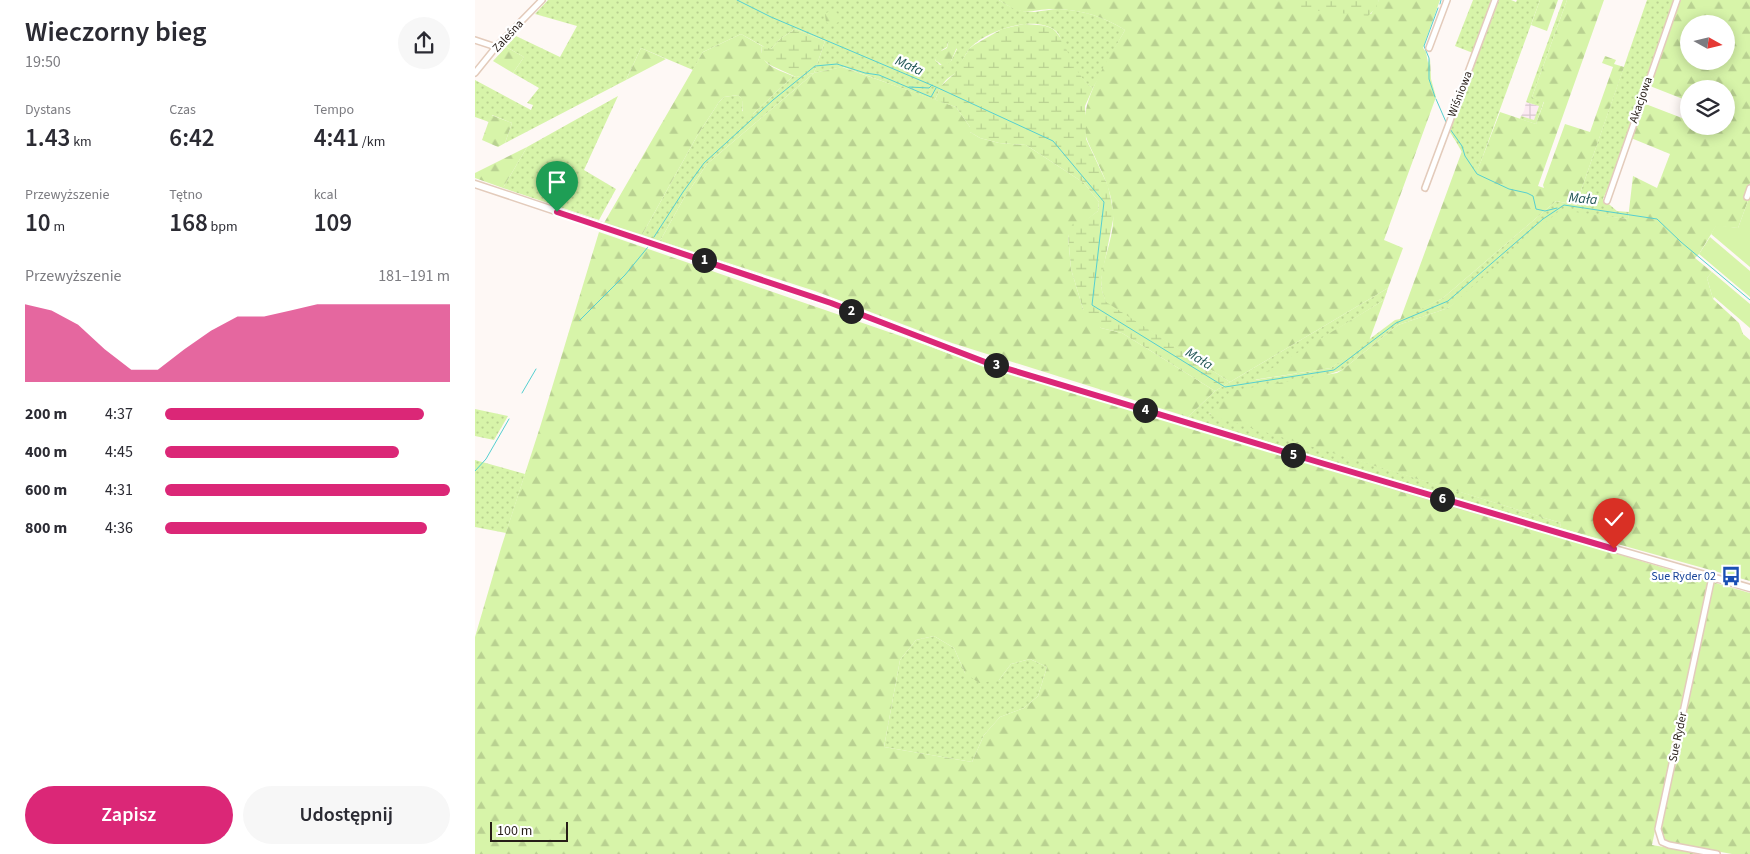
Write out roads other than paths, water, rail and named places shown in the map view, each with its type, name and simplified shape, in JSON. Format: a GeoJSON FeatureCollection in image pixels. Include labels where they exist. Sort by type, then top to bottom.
{"type":"FeatureCollection","features":[{"type":"Feature","properties":{"kind":"street","name":"Zaleśna"},"geometry":{"type":"LineString","coordinates":[[475,73],[542,0]]}},
{"type":"Feature","properties":{"kind":"street"},"geometry":{"type":"LineString","coordinates":[[1429,48],[1447,0]]}},
{"type":"Feature","properties":{"kind":"street","name":"Wiśniowa"},"geometry":{"type":"LineString","coordinates":[[1425,188],[1495,0]]}},
{"type":"Feature","properties":{"kind":"street","name":"Akacjowa"},"geometry":{"type":"LineString","coordinates":[[1607,201],[1677,0]]}},
{"type":"Feature","properties":{"kind":"street"},"geometry":{"type":"LineString","coordinates":[[475,40],[497,47]]}},
{"type":"Feature","properties":{"kind":"street"},"geometry":{"type":"LineString","coordinates":[[475,184],[831,303],[985,362],[1336,468],[1750,588]]}},
{"type":"Feature","properties":{"kind":"street"},"geometry":{"type":"LineString","coordinates":[[1747,197],[1750,188]]}},
{"type":"Feature","properties":{"kind":"street","name":"Sue Ryder"},"geometry":{"type":"LineString","coordinates":[[1712,577],[1658,829],[1663,842],[1669,845],[1717,854]]}},
{"type":"Feature","properties":{"kind":"waterway","name":"Mała"},"geometry":{"type":"LineString","coordinates":[[737,0],[771,17],[936,87],[1053,141],[1104,202],[1092,305],[1225,387],[1334,370],[1396,323],[1448,301],[1543,219],[1564,205],[1657,219],[1681,242],[1750,300]]}},
{"type":"Feature","properties":{"kind":"waterway"},"geometry":{"type":"LineString","coordinates":[[1440,4],[1441,0]]}},
{"type":"Feature","properties":{"kind":"waterway"},"geometry":{"type":"LineString","coordinates":[[1435,97],[1429,79],[1429,58],[1424,46],[1438,8]]}},
{"type":"Feature","properties":{"kind":"waterway"},"geometry":{"type":"LineString","coordinates":[[654,237],[704,163],[773,100],[815,66],[837,64],[865,73],[879,75],[931,97],[936,88]]}},
{"type":"Feature","properties":{"kind":"waterway"},"geometry":{"type":"LineString","coordinates":[[909,87],[929,88],[932,85]]}},
{"type":"Feature","properties":{"kind":"waterway"},"geometry":{"type":"LineString","coordinates":[[1436,99],[1446,122]]}},
{"type":"Feature","properties":{"kind":"waterway"},"geometry":{"type":"LineString","coordinates":[[1450,129],[1462,146],[1465,156],[1477,174],[1509,189],[1533,196],[1536,209],[1545,211],[1557,208]]}},
{"type":"Feature","properties":{"kind":"waterway"},"geometry":{"type":"LineString","coordinates":[[580,320],[625,275],[648,247]]}},
{"type":"Feature","properties":{"kind":"waterway"},"geometry":{"type":"LineString","coordinates":[[522,393],[536,369]]}},
{"type":"Feature","properties":{"kind":"waterway"},"geometry":{"type":"LineString","coordinates":[[475,471],[486,459],[509,419]]}},
{"type":"Feature","properties":{"kind":"place","name":"Sue Ryder 02"},"geometry":{"type":"Point","coordinates":[1731,576]}}]}
